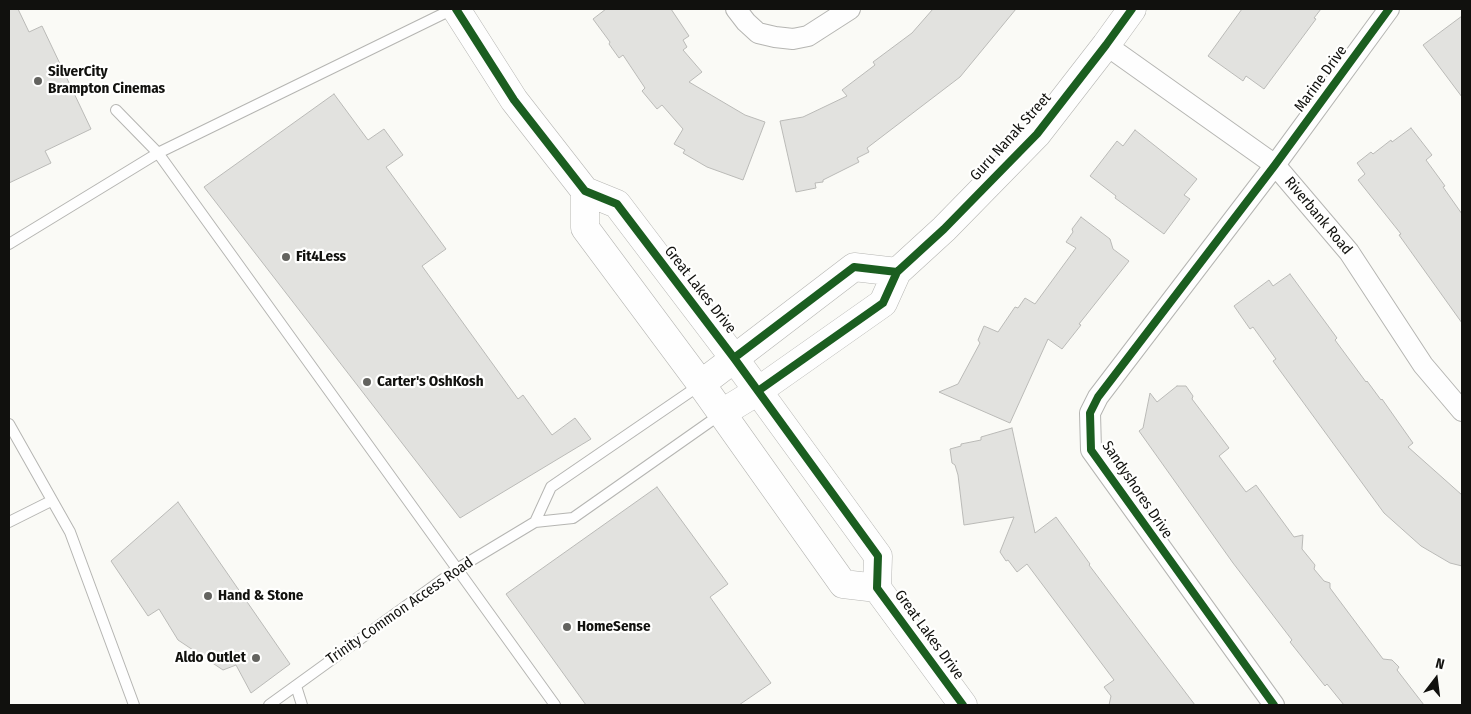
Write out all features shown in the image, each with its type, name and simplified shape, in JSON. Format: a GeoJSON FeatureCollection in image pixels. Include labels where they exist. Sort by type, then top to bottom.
{"type":"FeatureCollection","features":[{"type":"Feature","properties":{"kind":"street","name":"Great Lakes Drive"},"geometry":{"type":"LineString","coordinates":[[454,9],[514,100],[586,191],[617,204],[734,358],[878,556],[877,588],[962,705]]}},
{"type":"Feature","properties":{"kind":"street"},"geometry":{"type":"LineString","coordinates":[[736,9],[758,33],[793,39],[808,36],[850,9]]}},
{"type":"Feature","properties":{"kind":"street","name":"Guru Nanak Street"},"geometry":{"type":"LineString","coordinates":[[722,413],[758,391],[882,303],[897,272],[944,229],[1037,134],[1132,9]]}},
{"type":"Feature","properties":{"kind":"street","name":"Marine Drive"},"geometry":{"type":"LineString","coordinates":[[1275,165],[1389,9]]}},
{"type":"Feature","properties":{"kind":"street","name":"Riverbank Road"},"geometry":{"type":"LineString","coordinates":[[1106,45],[1275,165],[1349,252],[1423,365],[1462,411]]}},
{"type":"Feature","properties":{"kind":"street","name":"Sandyshores Drive"},"geometry":{"type":"LineString","coordinates":[[1274,705],[1091,450],[1090,414],[1098,397],[1275,165]]}},
{"type":"Feature","properties":{"kind":"street","name":"Great Lakes Drive"},"geometry":{"type":"LineString","coordinates":[[586,191],[585,228],[701,384],[843,584],[877,588]]}},
{"type":"Feature","properties":{"kind":"street"},"geometry":{"type":"LineString","coordinates":[[701,384],[854,267],[897,272]]}},
{"type":"Feature","properties":{"kind":"lane"},"geometry":{"type":"LineString","coordinates":[[9,244],[158,153],[454,9]]}},
{"type":"Feature","properties":{"kind":"lane"},"geometry":{"type":"LineString","coordinates":[[116,110],[158,153],[555,705]]}},
{"type":"Feature","properties":{"kind":"lane"},"geometry":{"type":"LineString","coordinates":[[535,522],[551,488],[701,384]]}},
{"type":"Feature","properties":{"kind":"lane","name":"Trinity Common Access Road"},"geometry":{"type":"LineString","coordinates":[[269,705],[457,569],[535,522],[573,518],[722,413]]}},
{"type":"Feature","properties":{"kind":"lane"},"geometry":{"type":"LineString","coordinates":[[9,424],[70,532],[134,705]]}},
{"type":"Feature","properties":{"kind":"lane"},"geometry":{"type":"LineString","coordinates":[[9,522],[51,501]]}},
{"type":"Feature","properties":{"kind":"lane"},"geometry":{"type":"LineString","coordinates":[[296,686],[302,705]]}},
{"type":"Feature","properties":{"kind":"building","name":"SilverCity Brampton Cinemas"},"geometry":{"type":"Polygon","coordinates":[[[9,9],[18,9],[29,32],[42,26],[91,129],[45,151],[51,163],[9,183],[9,9]]]}},
{"type":"Feature","properties":{"kind":"building"},"geometry":{"type":"Polygon","coordinates":[[[606,9],[671,9],[689,36],[683,40],[687,47],[683,50],[702,72],[689,82],[745,115],[765,122],[743,180],[707,167],[683,153],[685,150],[674,144],[683,129],[662,105],[657,109],[642,91],[645,88],[623,55],[619,58],[593,19],[606,9]]]}},
{"type":"Feature","properties":{"kind":"building"},"geometry":{"type":"Polygon","coordinates":[[[933,9],[1016,9],[960,77],[867,148],[869,152],[857,158],[859,162],[823,180],[823,182],[815,183],[816,188],[796,192],[780,121],[803,117],[847,96],[842,90],[875,65],[873,62],[912,33],[933,9]]]}},
{"type":"Feature","properties":{"kind":"building"},"geometry":{"type":"Polygon","coordinates":[[[1242,9],[1321,9],[1314,18],[1316,19],[1264,89],[1246,76],[1243,81],[1208,56],[1242,9]]]}},
{"type":"Feature","properties":{"kind":"building"},"geometry":{"type":"Polygon","coordinates":[[[1462,16],[1462,97],[1423,45],[1462,16]]]}},
{"type":"Feature","properties":{"kind":"building"},"geometry":{"type":"Polygon","coordinates":[[[334,94],[368,140],[384,129],[403,155],[386,167],[446,249],[422,266],[518,399],[523,395],[552,435],[575,418],[591,439],[460,518],[204,187],[334,94]]]}},
{"type":"Feature","properties":{"kind":"building"},"geometry":{"type":"Polygon","coordinates":[[[1411,128],[1432,155],[1426,160],[1462,214],[1462,323],[1399,235],[1401,234],[1358,180],[1365,174],[1357,163],[1371,152],[1373,154],[1411,128]]]}},
{"type":"Feature","properties":{"kind":"building"},"geometry":{"type":"Polygon","coordinates":[[[1135,130],[1197,179],[1184,195],[1190,199],[1164,234],[1115,198],[1116,196],[1090,176],[1117,141],[1123,146],[1135,130]]]}},
{"type":"Feature","properties":{"kind":"building"},"geometry":{"type":"Polygon","coordinates":[[[1081,217],[1110,239],[1113,249],[1129,261],[1079,324],[1081,325],[1062,349],[1048,339],[1010,423],[939,392],[958,384],[980,343],[978,340],[984,326],[998,332],[1015,307],[1018,308],[1025,298],[1035,304],[1076,248],[1066,242],[1073,232],[1072,229],[1081,217]]]}},
{"type":"Feature","properties":{"kind":"building"},"geometry":{"type":"Polygon","coordinates":[[[1290,274],[1337,338],[1335,340],[1366,382],[1382,399],[1413,443],[1408,447],[1462,495],[1462,566],[1450,563],[1421,546],[1384,513],[1273,361],[1276,359],[1253,327],[1250,329],[1234,306],[1269,280],[1273,286],[1290,274]]]}},
{"type":"Feature","properties":{"kind":"building"},"geometry":{"type":"Polygon","coordinates":[[[1177,386],[1186,386],[1193,396],[1192,399],[1229,448],[1219,456],[1246,492],[1256,485],[1294,537],[1303,535],[1302,549],[1315,565],[1314,569],[1324,581],[1330,583],[1330,588],[1383,659],[1392,660],[1399,667],[1397,670],[1424,705],[1344,705],[1327,684],[1325,686],[1290,642],[1292,640],[1233,563],[1139,431],[1143,428],[1150,393],[1157,402],[1177,386]]]}},
{"type":"Feature","properties":{"kind":"building"},"geometry":{"type":"Polygon","coordinates":[[[1012,428],[1035,533],[1056,517],[1089,565],[1195,705],[1109,705],[1111,696],[1104,687],[1114,680],[1027,564],[1017,572],[1000,552],[1014,517],[964,525],[958,475],[955,465],[952,463],[950,449],[1012,428]]]}},
{"type":"Feature","properties":{"kind":"building"},"geometry":{"type":"Polygon","coordinates":[[[657,487],[728,584],[710,597],[771,683],[739,705],[586,705],[506,594],[657,487]]]}},
{"type":"Feature","properties":{"kind":"building"},"geometry":{"type":"Polygon","coordinates":[[[178,502],[290,664],[251,693],[236,665],[223,670],[178,640],[159,609],[148,616],[111,561],[178,502]]]}},
{"type":"Feature","properties":{"kind":"cycle path"},"geometry":{"type":"LineString","coordinates":[[456,9],[514,100],[585,191],[617,204],[734,358],[878,556],[877,588],[963,705]]}},
{"type":"Feature","properties":{"kind":"cycle path"},"geometry":{"type":"LineString","coordinates":[[758,391],[883,303],[897,272],[944,229],[1037,134],[1132,9]]}},
{"type":"Feature","properties":{"kind":"cycle path"},"geometry":{"type":"LineString","coordinates":[[1274,705],[1091,450],[1090,413],[1098,397],[1275,165],[1389,9]]}},
{"type":"Feature","properties":{"kind":"cycle path"},"geometry":{"type":"LineString","coordinates":[[734,358],[854,267],[897,272]]}},
{"type":"Feature","properties":{"kind":"place","name":"SilverCity Brampton Cinemas"},"geometry":{"type":"Point","coordinates":[38,81]}},
{"type":"Feature","properties":{"kind":"place","name":"Fit4Less"},"geometry":{"type":"Point","coordinates":[286,257]}},
{"type":"Feature","properties":{"kind":"place","name":"Carter's OshKosh"},"geometry":{"type":"Point","coordinates":[367,382]}},
{"type":"Feature","properties":{"kind":"place","name":"Hand & Stone"},"geometry":{"type":"Point","coordinates":[208,596]}},
{"type":"Feature","properties":{"kind":"place","name":"HomeSense"},"geometry":{"type":"Point","coordinates":[567,627]}},
{"type":"Feature","properties":{"kind":"place","name":"Aldo Outlet"},"geometry":{"type":"Point","coordinates":[256,658]}}]}
